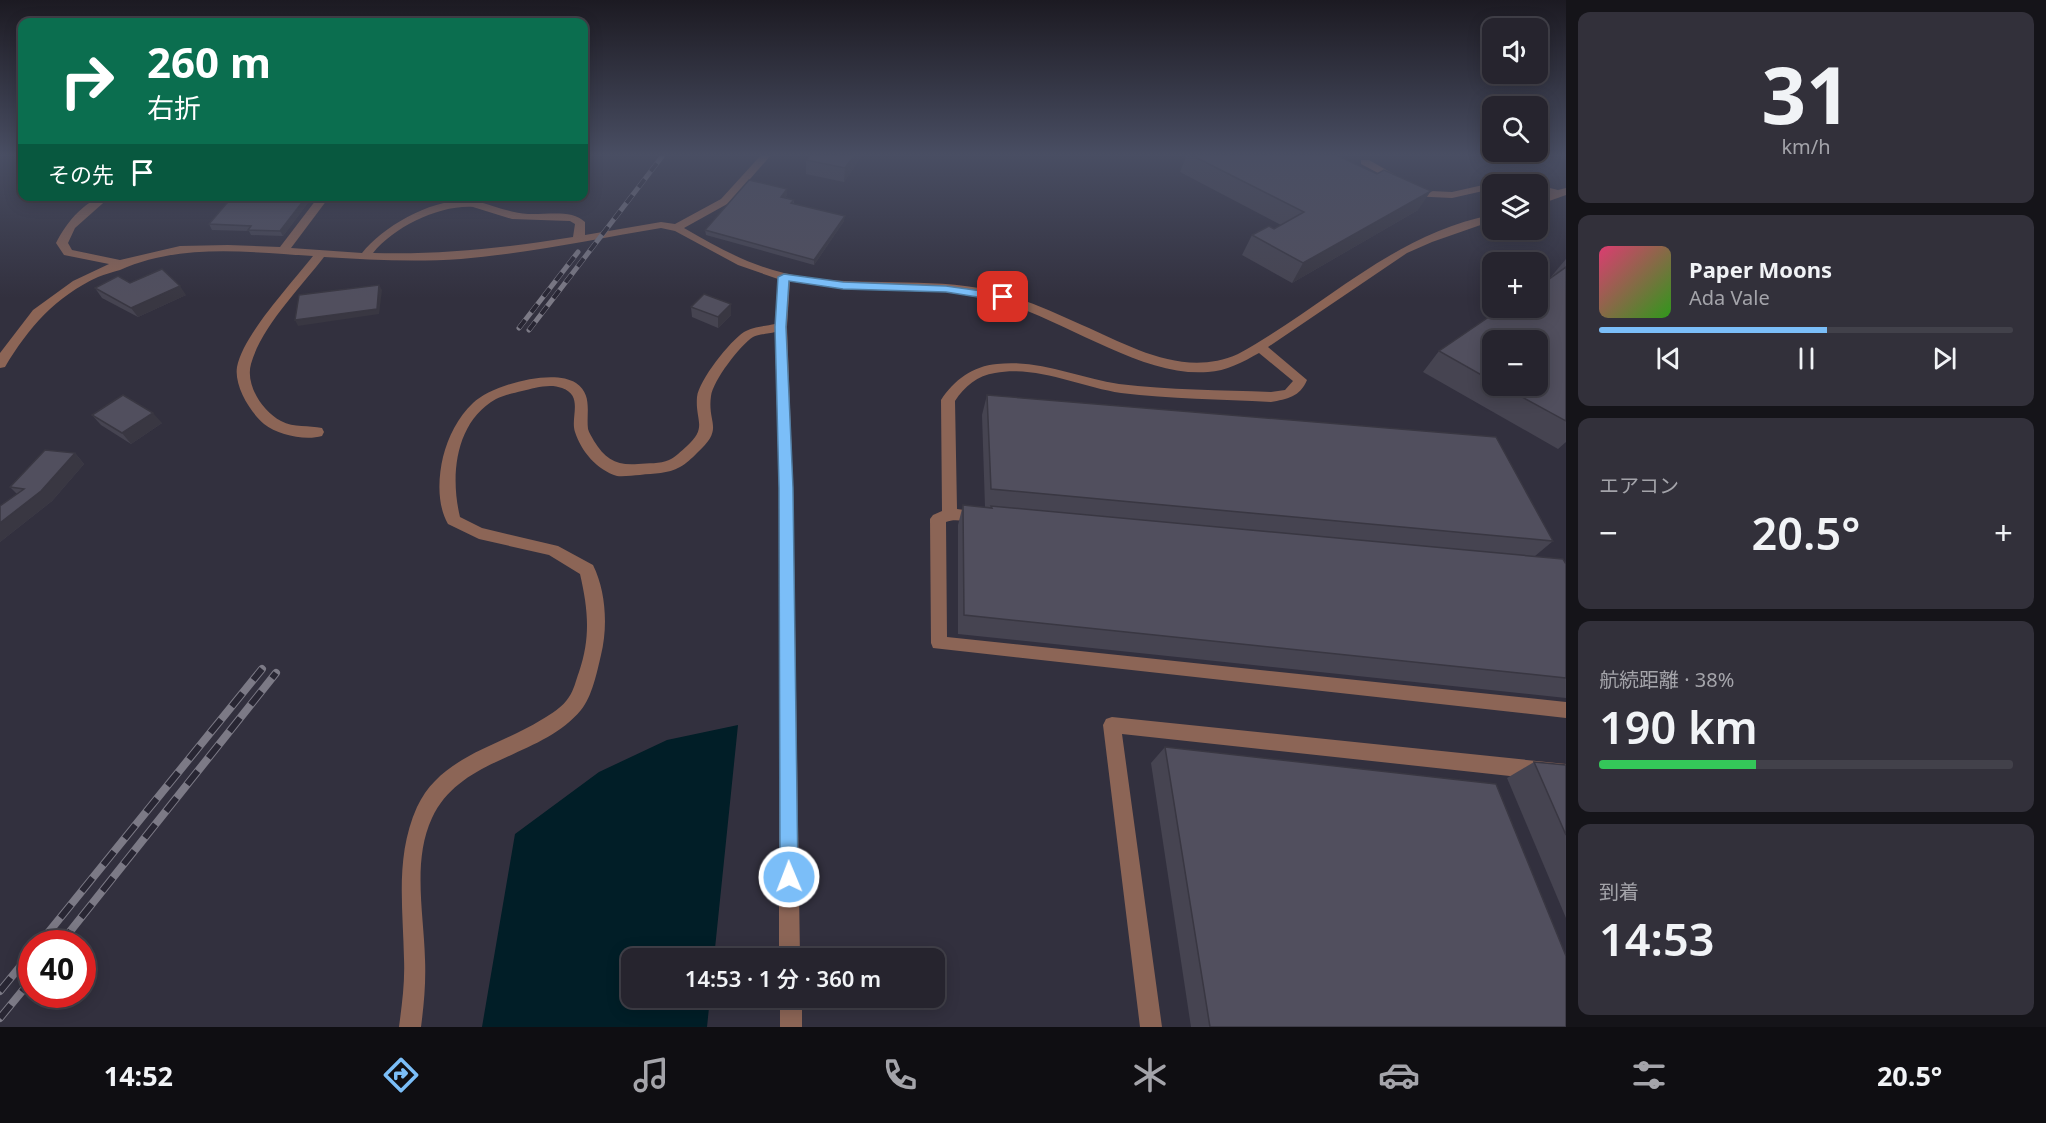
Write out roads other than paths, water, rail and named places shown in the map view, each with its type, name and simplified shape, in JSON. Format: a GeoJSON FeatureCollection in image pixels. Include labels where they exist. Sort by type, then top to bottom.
{"type":"FeatureCollection","features":[{"type":"Feature","properties":{"kind":"street"},"geometry":{"type":"LineString","coordinates":[[99,202],[70,226],[62,243],[68,253],[107,259],[115,262],[116,267]]}},
{"type":"Feature","properties":{"kind":"street"},"geometry":{"type":"LineString","coordinates":[[282,252],[320,202]]}},
{"type":"Feature","properties":{"kind":"street"},"geometry":{"type":"LineString","coordinates":[[678,227],[723,202]]}},
{"type":"Feature","properties":{"kind":"street"},"geometry":{"type":"LineString","coordinates":[[364,257],[373,247],[411,221],[459,204],[472,204],[520,216],[572,218],[580,222],[578,238]]}},
{"type":"Feature","properties":{"kind":"street"},"geometry":{"type":"LineString","coordinates":[[0,364],[14,340],[43,307],[79,284],[116,267],[166,252],[198,248],[401,258],[472,254],[661,225],[678,227],[699,242],[784,277],[843,286],[946,289],[1003,297],[1156,359],[1184,368],[1209,368],[1232,361],[1260,348],[1392,257],[1416,244],[1482,221]]}},
{"type":"Feature","properties":{"kind":"street"},"geometry":{"type":"LineString","coordinates":[[317,432],[296,432],[274,425],[263,415],[247,391],[244,365],[253,347],[320,255]]}},
{"type":"Feature","properties":{"kind":"street"},"geometry":{"type":"LineString","coordinates":[[784,277],[781,327],[786,488],[790,948]]}},
{"type":"Feature","properties":{"kind":"street"},"geometry":{"type":"LineString","coordinates":[[410,1027],[415,978],[413,846],[424,813],[440,790],[462,767],[549,725],[575,704],[595,653],[599,633],[594,598],[586,570],[553,550],[479,533],[453,520],[447,490],[457,433],[474,408],[491,396],[541,380],[564,382],[576,391],[583,403],[585,411],[580,430],[597,458],[620,471],[666,467],[677,463],[705,438],[707,425],[704,397],[709,381],[720,365],[749,334],[781,327]]}},
{"type":"Feature","properties":{"kind":"street"},"geometry":{"type":"LineString","coordinates":[[951,514],[948,400],[958,386],[974,374],[996,368],[1016,367],[1119,388],[1271,397],[1290,395],[1298,388],[1300,380],[1260,348]]}},
{"type":"Feature","properties":{"kind":"street"},"geometry":{"type":"LineString","coordinates":[[997,518],[951,514],[938,519],[939,643],[1566,710]]}},
{"type":"Feature","properties":{"kind":"street"},"geometry":{"type":"LineString","coordinates":[[1151,1027],[1112,725],[1566,773]]}},
{"type":"Feature","properties":{"kind":"street"},"geometry":{"type":"LineString","coordinates":[[791,1008],[791,1027]]}},
{"type":"Feature","properties":{"kind":"water"},"geometry":{"type":"Polygon","coordinates":[[[738,725],[715,948],[621,948],[621,1008],[709,1008],[707,1027],[482,1027],[515,834],[599,772],[667,740],[738,725]]]}},
{"type":"Feature","properties":{"kind":"railway"},"geometry":{"type":"LineString","coordinates":[[529,330],[627,202]]}},
{"type":"Feature","properties":{"kind":"railway"},"geometry":{"type":"LineString","coordinates":[[519,328],[578,252]]}},
{"type":"Feature","properties":{"kind":"railway"},"geometry":{"type":"LineString","coordinates":[[50,930],[262,669]]}},
{"type":"Feature","properties":{"kind":"railway"},"geometry":{"type":"LineString","coordinates":[[71,930],[276,673]]}},
{"type":"Feature","properties":{"kind":"railway"},"geometry":{"type":"LineString","coordinates":[[0,991],[18,969]]}},
{"type":"Feature","properties":{"kind":"railway"},"geometry":{"type":"LineString","coordinates":[[0,1018],[18,996]]}}]}
